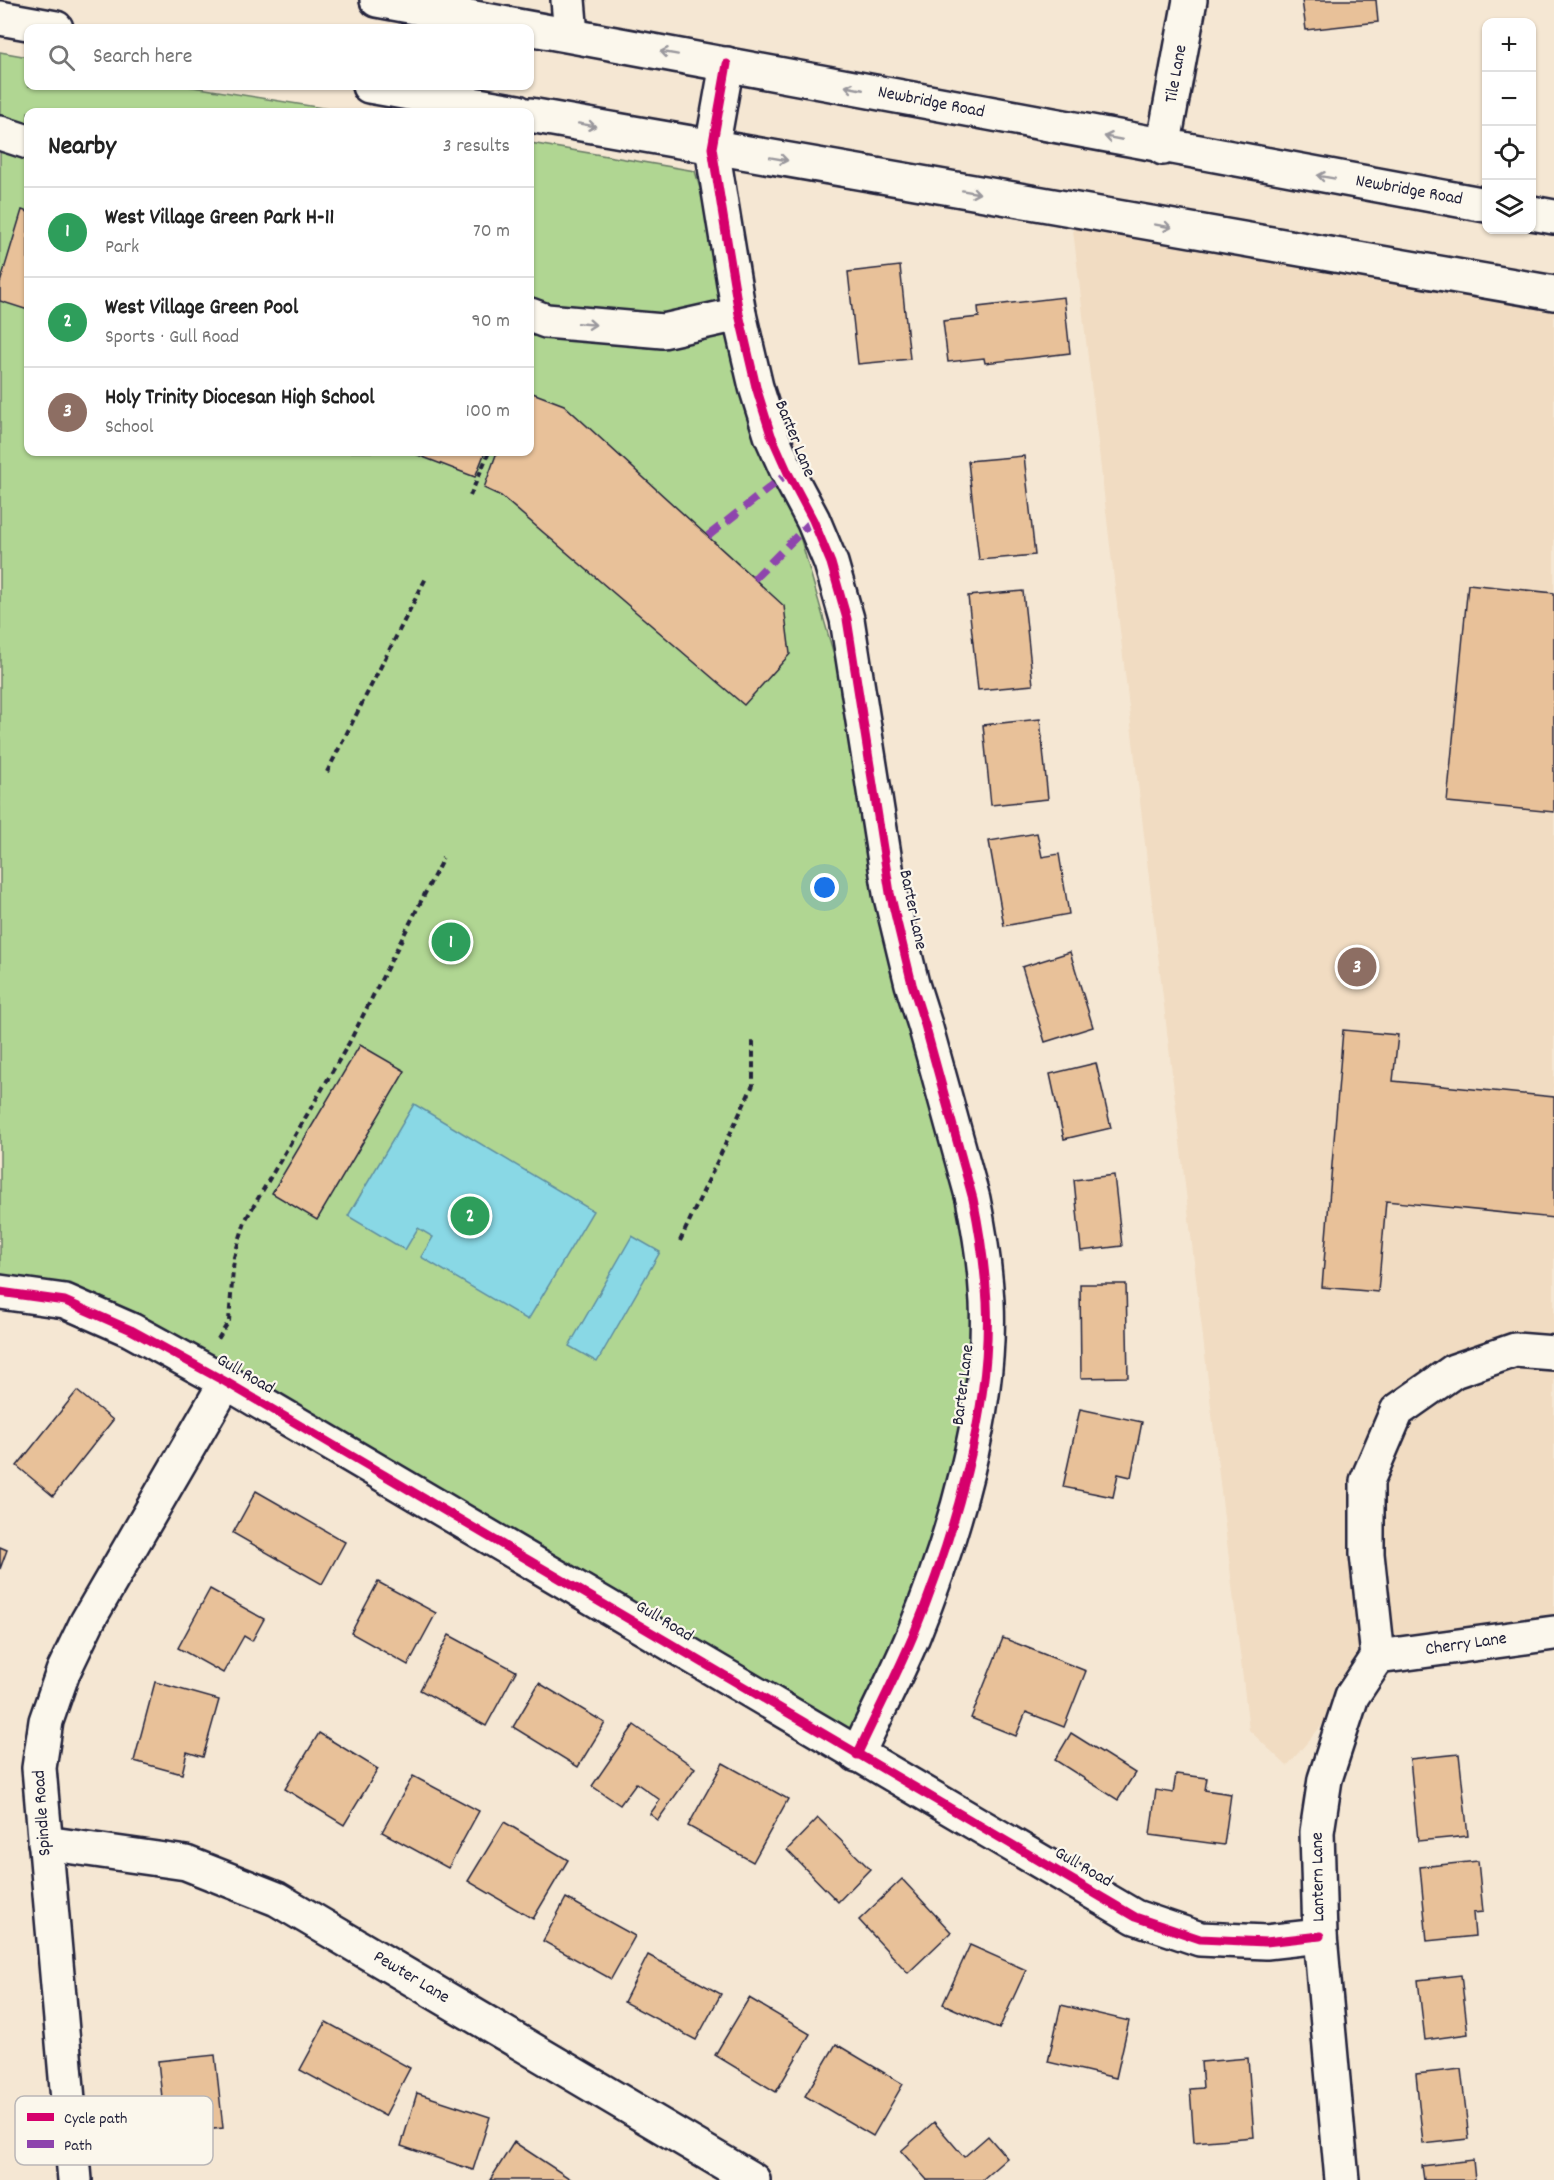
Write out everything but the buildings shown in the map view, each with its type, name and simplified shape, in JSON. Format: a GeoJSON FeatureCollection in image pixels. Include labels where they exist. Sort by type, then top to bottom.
{"type":"FeatureCollection","features":[{"type":"Feature","properties":{"kind":"street","name":"Newbridge Road"},"geometry":{"type":"LineString","coordinates":[[377,0],[510,24]]}},
{"type":"Feature","properties":{"kind":"street"},"geometry":{"type":"LineString","coordinates":[[568,0],[571,35]]}},
{"type":"Feature","properties":{"kind":"street","name":"Tile Lane"},"geometry":{"type":"LineString","coordinates":[[1163,148],[1190,0]]}},
{"type":"Feature","properties":{"kind":"street"},"geometry":{"type":"LineString","coordinates":[[0,18],[34,24]]}},
{"type":"Feature","properties":{"kind":"street","name":"Newbridge Road"},"geometry":{"type":"LineString","coordinates":[[534,28],[1163,148],[1482,204]]}},
{"type":"Feature","properties":{"kind":"street","name":"Barter Lane"},"geometry":{"type":"LineString","coordinates":[[727,64],[712,148],[739,314],[756,387],[771,435],[813,520],[831,563],[841,595],[847,619],[890,893],[912,984],[926,1025],[973,1199],[979,1228],[987,1303],[986,1358],[980,1411],[956,1516],[913,1637],[857,1755]]}},
{"type":"Feature","properties":{"kind":"street"},"geometry":{"type":"LineString","coordinates":[[392,90],[495,108]]}},
{"type":"Feature","properties":{"kind":"street"},"geometry":{"type":"LineString","coordinates":[[534,116],[1554,293]]}},
{"type":"Feature","properties":{"kind":"street"},"geometry":{"type":"LineString","coordinates":[[0,133],[24,141]]}},
{"type":"Feature","properties":{"kind":"street"},"geometry":{"type":"LineString","coordinates":[[1536,214],[1554,217]]}},
{"type":"Feature","properties":{"kind":"street"},"geometry":{"type":"LineString","coordinates":[[534,316],[546,321],[663,331],[739,314]]}},
{"type":"Feature","properties":{"kind":"street","name":"Gull Road"},"geometry":{"type":"LineString","coordinates":[[0,1292],[65,1301],[131,1330],[213,1375],[1135,1917],[1200,1939],[1266,1942],[1320,1936]]}},
{"type":"Feature","properties":{"kind":"street"},"geometry":{"type":"LineString","coordinates":[[1378,1657],[1367,1554],[1367,1481],[1397,1412],[1454,1371],[1515,1350],[1554,1353]]}},
{"type":"Feature","properties":{"kind":"street","name":"Spindle Road"},"geometry":{"type":"LineString","coordinates":[[68,2096],[39,1768],[46,1720],[63,1672],[87,1622],[213,1375]]}},
{"type":"Feature","properties":{"kind":"street","name":"Cherry Lane"},"geometry":{"type":"LineString","coordinates":[[1378,1657],[1554,1633]]}},
{"type":"Feature","properties":{"kind":"street","name":"Lantern Lane"},"geometry":{"type":"LineString","coordinates":[[1342,2180],[1320,1936],[1317,1832],[1325,1779],[1352,1696],[1378,1657]]}},
{"type":"Feature","properties":{"kind":"street","name":"Pewter Lane"},"geometry":{"type":"LineString","coordinates":[[45,1843],[186,1863],[277,1899],[753,2180]]}},
{"type":"Feature","properties":{"kind":"street","name":"Spindle Road"},"geometry":{"type":"LineString","coordinates":[[74,2165],[75,2180]]}},
{"type":"Feature","properties":{"kind":"path"},"geometry":{"type":"LineString","coordinates":[[470,496],[487,456]]}},
{"type":"Feature","properties":{"kind":"path"},"geometry":{"type":"LineString","coordinates":[[327,772],[426,579]]}},
{"type":"Feature","properties":{"kind":"path"},"geometry":{"type":"LineString","coordinates":[[213,1375],[229,1321],[234,1257],[246,1219],[349,1043],[443,858]]}},
{"type":"Feature","properties":{"kind":"path"},"geometry":{"type":"LineString","coordinates":[[680,1241],[753,1085],[753,1038]]}},
{"type":"Feature","properties":{"kind":"shaded area"},"geometry":{"type":"Polygon","coordinates":[[[1071,213],[1554,304],[1554,1630],[1378,1660],[1287,1766],[1249,1730],[1071,213]]]}},
{"type":"Feature","properties":{"kind":"green space"},"geometry":{"type":"Polygon","coordinates":[[[0,52],[24,56],[24,90],[212,90],[322,108],[24,108],[24,456],[534,456],[534,144],[695,171],[876,801],[979,1286],[955,1511],[858,1746],[98,1302],[0,1285],[0,52]]]}},
{"type":"Feature","properties":{"kind":"water"},"geometry":{"type":"Polygon","coordinates":[[[414,1104],[593,1211],[528,1320],[421,1257],[433,1237],[418,1228],[405,1250],[348,1216],[414,1104]]]}},
{"type":"Feature","properties":{"kind":"water"},"geometry":{"type":"Polygon","coordinates":[[[632,1236],[660,1252],[597,1362],[569,1346],[632,1236]]]}},
{"type":"Feature","properties":{"kind":"marked path"},"geometry":{"type":"LineString","coordinates":[[708,536],[788,473]]}},
{"type":"Feature","properties":{"kind":"marked path"},"geometry":{"type":"LineString","coordinates":[[754,579],[813,520]]}},
{"type":"Feature","properties":{"kind":"cycle path"},"geometry":{"type":"LineString","coordinates":[[727,64],[712,148],[739,314],[756,387],[771,435],[813,520],[831,563],[847,619],[890,893],[912,984],[973,1199],[982,1250],[987,1302],[987,1343],[983,1386],[967,1472],[955,1515],[942,1558],[913,1636],[857,1755]]}},
{"type":"Feature","properties":{"kind":"cycle path"},"geometry":{"type":"LineString","coordinates":[[0,1292],[65,1301],[131,1330],[226,1382],[1135,1917],[1200,1939],[1266,1942],[1320,1936]]}},
{"type":"Feature","properties":{"kind":"place","name":"West Village Green Park H-11"},"geometry":{"type":"Point","coordinates":[451,942]}},
{"type":"Feature","properties":{"kind":"place","name":"Holy Trinity Diocesan High School"},"geometry":{"type":"Point","coordinates":[1357,967]}},
{"type":"Feature","properties":{"kind":"place","name":"West Village Green Pool"},"geometry":{"type":"Point","coordinates":[470,1216]}}]}
